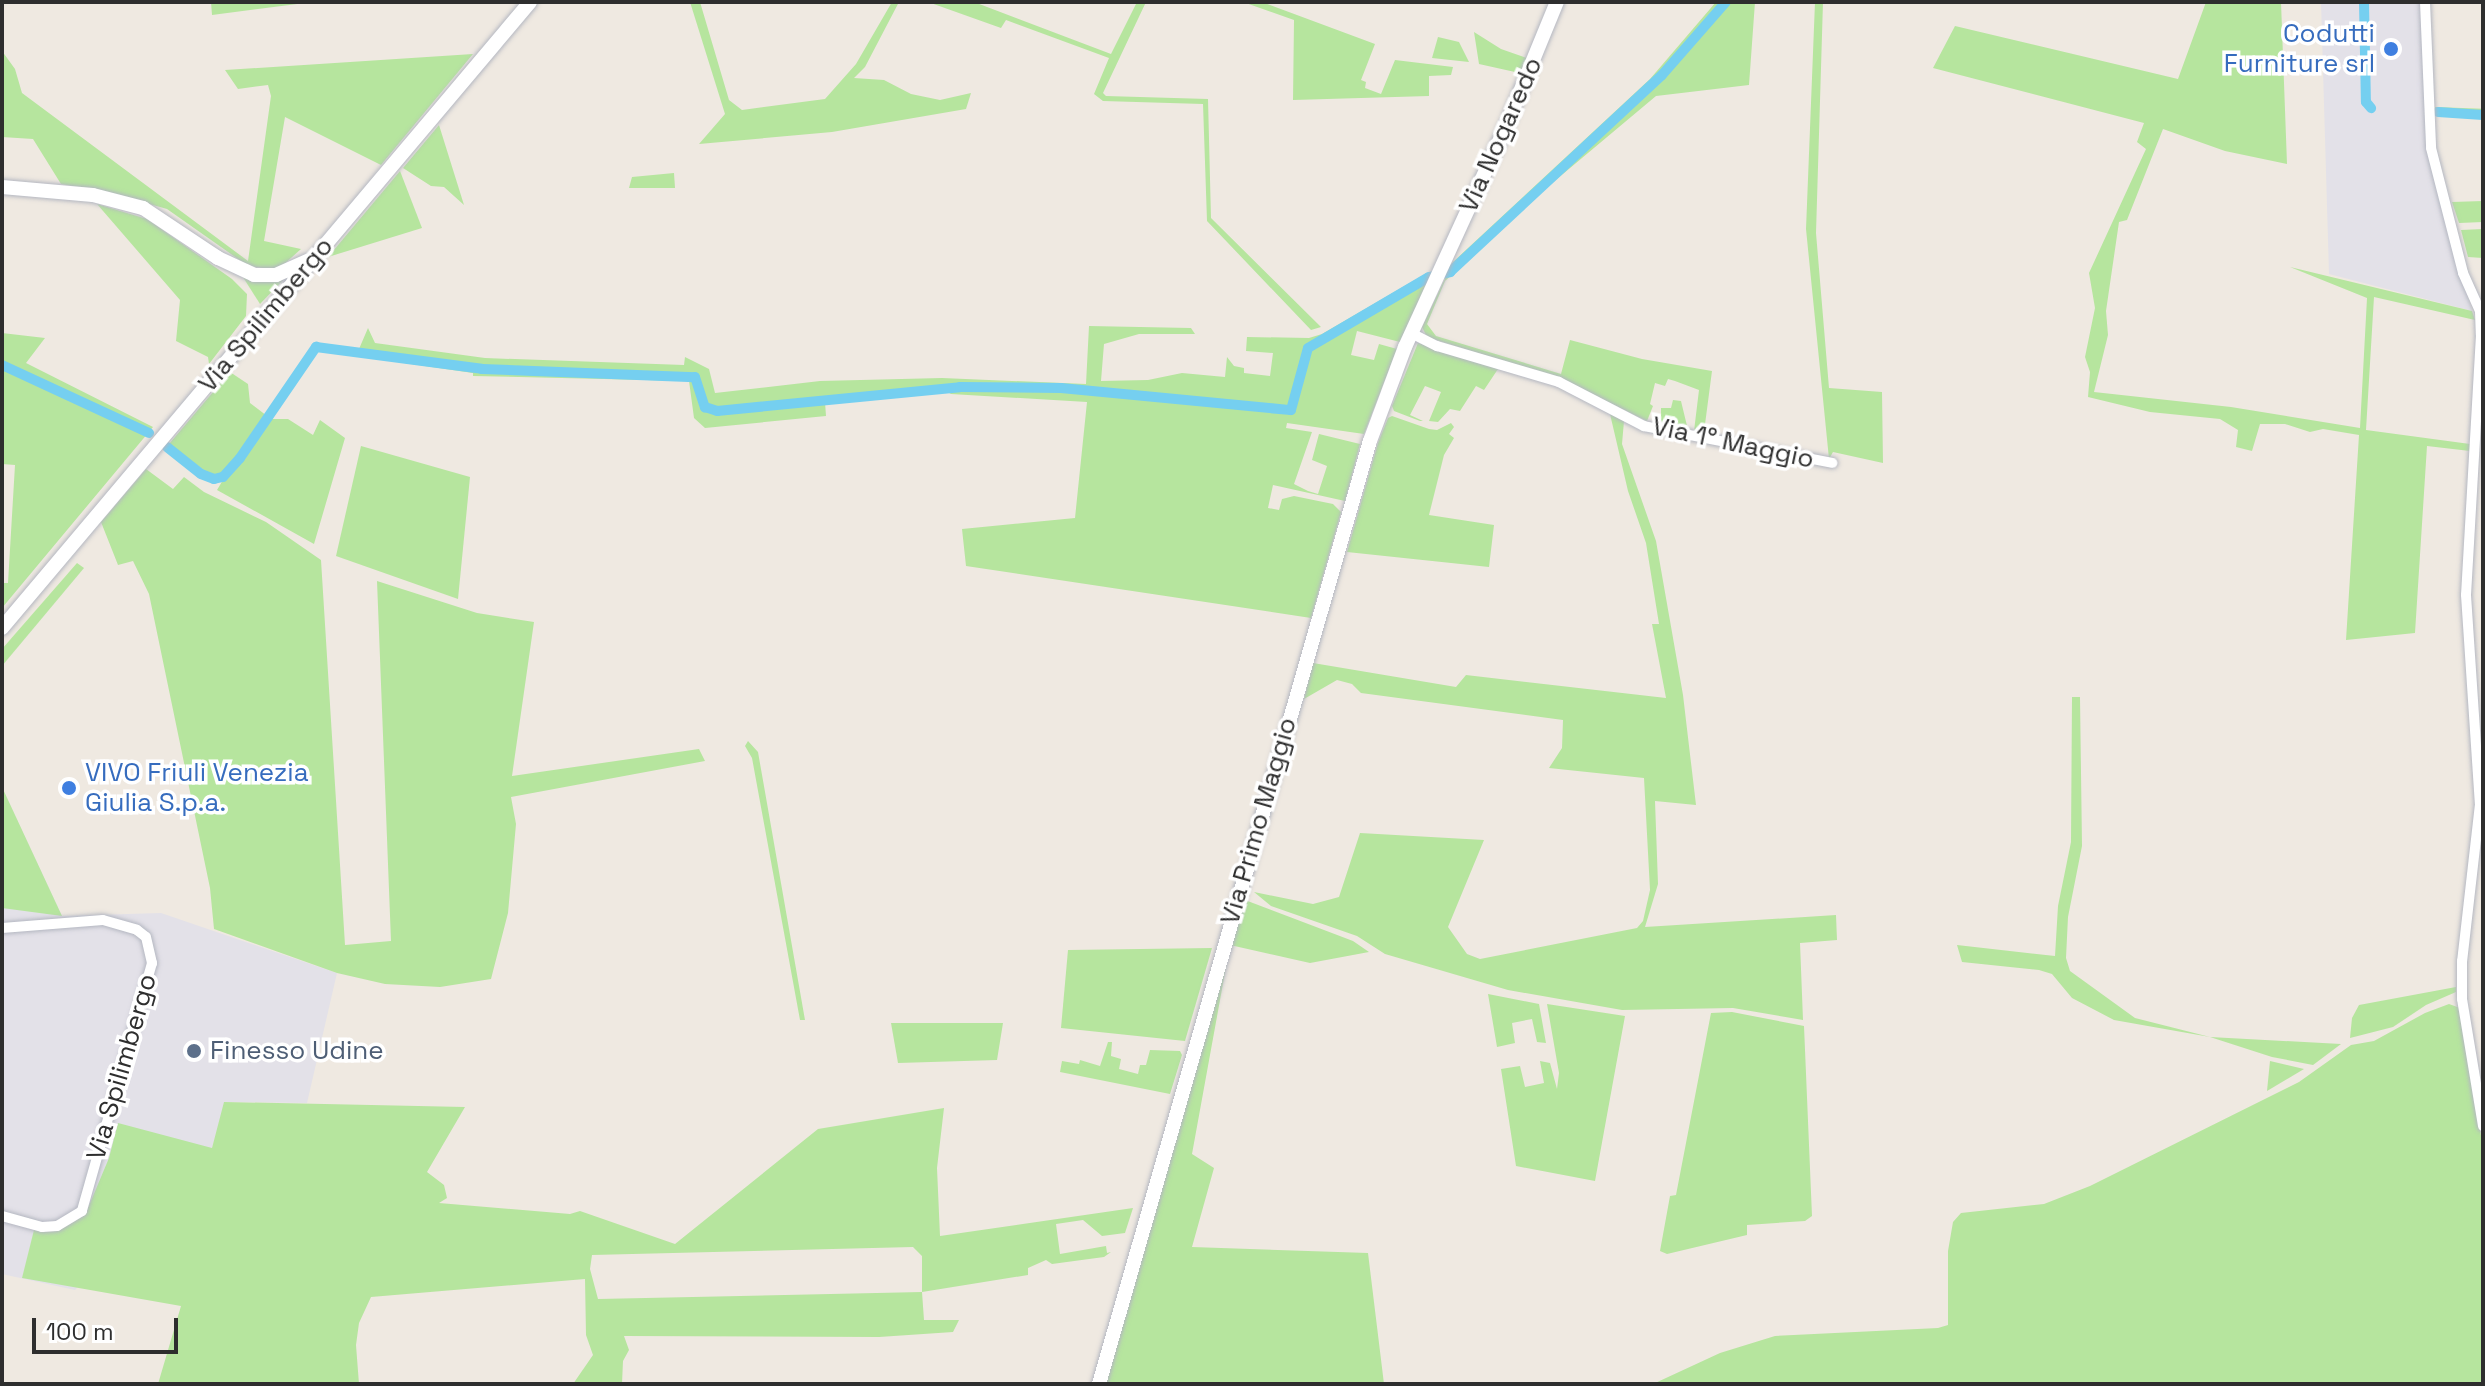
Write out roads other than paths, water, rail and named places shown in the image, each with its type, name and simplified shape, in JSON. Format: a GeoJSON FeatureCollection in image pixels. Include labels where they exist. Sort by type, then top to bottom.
{"type":"FeatureCollection","features":[{"type":"Feature","properties":{"kind":"street","name":"Via Spilimbergo"},"geometry":{"type":"LineString","coordinates":[[2,628],[530,2]]}},
{"type":"Feature","properties":{"kind":"street","name":"Via Nogaredo"},"geometry":{"type":"LineString","coordinates":[[1439,273],[1521,91],[1557,2]]}},
{"type":"Feature","properties":{"kind":"street"},"geometry":{"type":"LineString","coordinates":[[2425,2],[2431,148],[2463,273],[2480,311],[2466,595],[2480,804],[2462,973],[2464,1012],[2483,1126]]}},
{"type":"Feature","properties":{"kind":"street"},"geometry":{"type":"LineString","coordinates":[[2,187],[93,195],[143,208],[218,258],[246,272],[270,276],[297,269],[318,254]]}},
{"type":"Feature","properties":{"kind":"street","name":"Via Primo Maggio"},"geometry":{"type":"LineString","coordinates":[[1099,1384],[1361,472],[1385,396],[1439,273]]}},
{"type":"Feature","properties":{"kind":"street","name":"Via 1° Maggio"},"geometry":{"type":"LineString","coordinates":[[1411,333],[1437,346],[1559,382],[1644,426],[1832,463]]}},
{"type":"Feature","properties":{"kind":"street","name":"Via Spilimbergo"},"geometry":{"type":"LineString","coordinates":[[2,928],[103,920],[137,930],[146,937],[152,963],[82,1211],[57,1226],[42,1227],[2,1216]]}},
{"type":"Feature","properties":{"kind":"waterway"},"geometry":{"type":"LineString","coordinates":[[167,447],[201,474],[214,479],[223,477],[240,458],[316,347],[482,369],[695,377],[705,407],[717,411],[960,387],[1061,388],[1291,410],[1308,348],[1429,277],[1450,272],[1662,75],[1726,2]]}},
{"type":"Feature","properties":{"kind":"waterway"},"geometry":{"type":"LineString","coordinates":[[2364,2],[2366,102],[2371,108]]}},
{"type":"Feature","properties":{"kind":"waterway"},"geometry":{"type":"LineString","coordinates":[[2438,112],[2483,115]]}},
{"type":"Feature","properties":{"kind":"waterway"},"geometry":{"type":"LineString","coordinates":[[2,365],[149,433]]}},
{"type":"Feature","properties":{"kind":"place","name":"Codutti Furniture srl"},"geometry":{"type":"Point","coordinates":[2391,49]}},
{"type":"Feature","properties":{"kind":"place","name":"VIVO Friuli Venezia Giulia S.p.a."},"geometry":{"type":"Point","coordinates":[69,788]}},
{"type":"Feature","properties":{"kind":"place","name":"Finesso Udine"},"geometry":{"type":"Point","coordinates":[194,1051]}}]}
